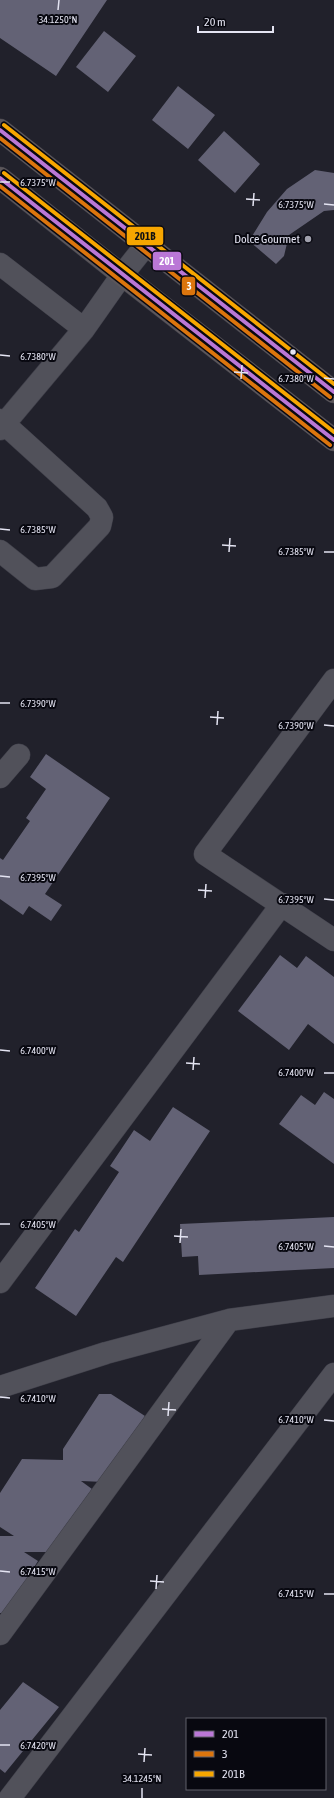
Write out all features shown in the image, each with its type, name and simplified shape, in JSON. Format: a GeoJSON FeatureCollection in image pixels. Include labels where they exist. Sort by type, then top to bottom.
{"type":"FeatureCollection","features":[{"type":"Feature","properties":{"kind":"main road"},"geometry":{"type":"LineString","coordinates":[[0,130],[334,392]]}},
{"type":"Feature","properties":{"kind":"main road"},"geometry":{"type":"LineString","coordinates":[[0,178],[334,440]]}},
{"type":"Feature","properties":{"kind":"street"},"geometry":{"type":"LineString","coordinates":[[0,550],[35,579],[52,577],[100,526],[102,517],[97,508],[2,424],[84,329],[122,275],[146,245]]}},
{"type":"Feature","properties":{"kind":"street"},"geometry":{"type":"LineString","coordinates":[[0,264],[84,329]]}},
{"type":"Feature","properties":{"kind":"street"},"geometry":{"type":"LineString","coordinates":[[334,680],[205,854],[334,940]]}},
{"type":"Feature","properties":{"kind":"street"},"geometry":{"type":"LineString","coordinates":[[0,777],[19,756]]}},
{"type":"Feature","properties":{"kind":"street"},"geometry":{"type":"LineString","coordinates":[[0,1282],[282,904]]}},
{"type":"Feature","properties":{"kind":"street"},"geometry":{"type":"LineString","coordinates":[[0,1386],[106,1353],[229,1320],[334,1306]]}},
{"type":"Feature","properties":{"kind":"street"},"geometry":{"type":"LineString","coordinates":[[0,1634],[229,1320]]}},
{"type":"Feature","properties":{"kind":"street"},"geometry":{"type":"LineString","coordinates":[[10,1798],[334,1374]]}},
{"type":"Feature","properties":{"kind":"building"},"geometry":{"type":"Polygon","coordinates":[[[0,0],[107,0],[56,76],[0,38],[0,0]]]}},
{"type":"Feature","properties":{"kind":"building"},"geometry":{"type":"Polygon","coordinates":[[[104,31],[136,56],[108,92],[76,67],[104,31]]]}},
{"type":"Feature","properties":{"kind":"building"},"geometry":{"type":"Polygon","coordinates":[[[178,86],[215,115],[188,149],[152,120],[178,86]]]}},
{"type":"Feature","properties":{"kind":"building"},"geometry":{"type":"Polygon","coordinates":[[[224,131],[260,164],[235,193],[198,160],[224,131]]]}},
{"type":"Feature","properties":{"kind":"building"},"geometry":{"type":"Polygon","coordinates":[[[315,170],[334,173],[334,210],[324,211],[289,235],[284,256],[276,264],[249,241],[267,212],[287,189],[315,170]]]}},
{"type":"Feature","properties":{"kind":"building"},"geometry":{"type":"Polygon","coordinates":[[[46,754],[110,798],[45,894],[62,905],[51,921],[29,906],[23,915],[0,899],[0,858],[3,860],[30,821],[26,818],[46,789],[30,777],[46,754]]]}},
{"type":"Feature","properties":{"kind":"building"},"geometry":{"type":"Polygon","coordinates":[[[280,955],[297,968],[306,956],[334,977],[334,1044],[308,1024],[289,1050],[238,1011],[280,955]]]}},
{"type":"Feature","properties":{"kind":"building"},"geometry":{"type":"Polygon","coordinates":[[[324,1092],[334,1099],[334,1164],[279,1124],[301,1095],[315,1105],[324,1092]]]}},
{"type":"Feature","properties":{"kind":"building"},"geometry":{"type":"Polygon","coordinates":[[[173,1107],[210,1131],[123,1262],[116,1257],[76,1316],[35,1288],[75,1229],[79,1232],[119,1172],[110,1166],[134,1130],[150,1141],[173,1107]]]}},
{"type":"Feature","properties":{"kind":"building"},"geometry":{"type":"Polygon","coordinates":[[[334,1217],[334,1268],[199,1275],[198,1256],[182,1257],[180,1224],[334,1217]]]}},
{"type":"Feature","properties":{"kind":"building"},"geometry":{"type":"Polygon","coordinates":[[[99,1394],[111,1394],[145,1416],[104,1482],[81,1481],[92,1489],[52,1552],[24,1552],[38,1561],[5,1613],[0,1613],[0,1536],[14,1536],[0,1527],[0,1493],[22,1459],[63,1460],[63,1449],[99,1394]]]}},
{"type":"Feature","properties":{"kind":"building"},"geometry":{"type":"Polygon","coordinates":[[[23,1682],[59,1707],[5,1773],[0,1769],[0,1710],[23,1682]]]}},
{"type":"Feature","properties":{"kind":"transit line","name":"201B"},"geometry":{"type":"LineString","coordinates":[[4,125],[334,384]]}},
{"type":"Feature","properties":{"kind":"transit line","name":"201"},"geometry":{"type":"LineString","coordinates":[[0,130],[334,392]]}},
{"type":"Feature","properties":{"kind":"transit line","name":"3"},"geometry":{"type":"LineString","coordinates":[[0,138],[330,397]]}},
{"type":"Feature","properties":{"kind":"transit line","name":"201B"},"geometry":{"type":"LineString","coordinates":[[4,173],[334,432]]}},
{"type":"Feature","properties":{"kind":"transit line","name":"201"},"geometry":{"type":"LineString","coordinates":[[0,178],[334,440]]}},
{"type":"Feature","properties":{"kind":"transit line","name":"3"},"geometry":{"type":"LineString","coordinates":[[0,186],[330,445]]}},
{"type":"Feature","properties":{"kind":"place","name":"Dolce Gourmet"},"geometry":{"type":"Point","coordinates":[308,239]}}]}
